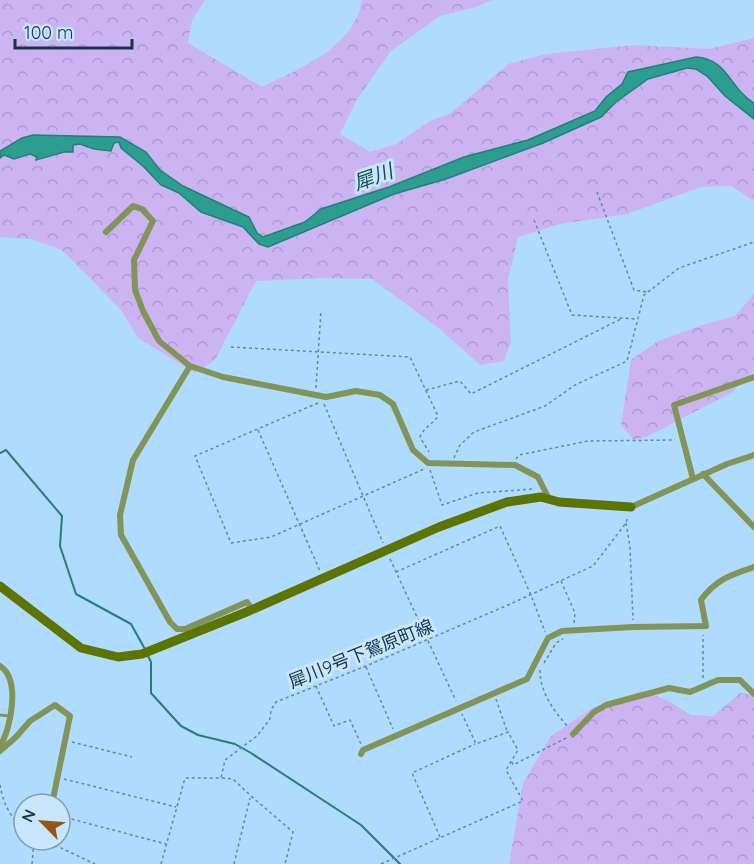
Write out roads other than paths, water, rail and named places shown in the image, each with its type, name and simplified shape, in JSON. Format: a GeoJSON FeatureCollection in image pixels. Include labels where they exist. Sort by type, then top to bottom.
{"type":"FeatureCollection","features":[{"type":"Feature","properties":{"kind":"street"},"geometry":{"type":"LineString","coordinates":[[106,232],[133,206],[142,209],[153,221],[134,260],[135,290],[159,341],[190,366],[223,377],[326,397],[356,391],[380,395],[393,404],[413,450],[428,463],[513,465],[538,477],[549,499]]}},
{"type":"Feature","properties":{"kind":"street"},"geometry":{"type":"LineString","coordinates":[[190,366],[133,460],[120,515],[121,536],[170,622],[177,629],[185,629],[247,602],[251,610]]}},
{"type":"Feature","properties":{"kind":"street"},"geometry":{"type":"LineString","coordinates":[[693,479],[674,405],[754,377]]}},
{"type":"Feature","properties":{"kind":"street"},"geometry":{"type":"LineString","coordinates":[[0,586],[81,648],[118,657],[142,654],[251,610],[439,527],[507,502],[541,497],[570,503],[632,507],[704,474],[754,455]]}},
{"type":"Feature","properties":{"kind":"street"},"geometry":{"type":"LineString","coordinates":[[704,474],[754,527]]}},
{"type":"Feature","properties":{"kind":"street"},"geometry":{"type":"LineString","coordinates":[[362,752],[459,707],[527,679],[548,638],[562,631],[571,633],[633,627],[706,626],[701,600],[709,588],[725,576],[754,567]]}},
{"type":"Feature","properties":{"kind":"street"},"geometry":{"type":"LineString","coordinates":[[0,666],[9,678],[12,691],[7,735],[0,746]]}},
{"type":"Feature","properties":{"kind":"street"},"geometry":{"type":"LineString","coordinates":[[573,734],[594,712],[606,705],[669,688],[690,692],[718,680],[740,680],[754,693]]}},
{"type":"Feature","properties":{"kind":"street"},"geometry":{"type":"LineString","coordinates":[[0,751],[30,721],[55,705],[70,716],[54,792]]}},
{"type":"Feature","properties":{"kind":"lane"},"geometry":{"type":"LineString","coordinates":[[0,715],[10,716]]}},
{"type":"Feature","properties":{"kind":"waterway"},"geometry":{"type":"LineString","coordinates":[[0,453],[6,450],[62,516],[60,546],[76,594],[131,624],[146,651]]}},
{"type":"Feature","properties":{"kind":"waterway"},"geometry":{"type":"LineString","coordinates":[[148,656],[151,662],[151,693],[181,726],[198,735],[235,744],[251,753],[361,825],[400,864]]}},
{"type":"Feature","properties":{"kind":"water label","name":"犀川"},"geometry":{"type":"Point","coordinates":[373,177]}}]}
